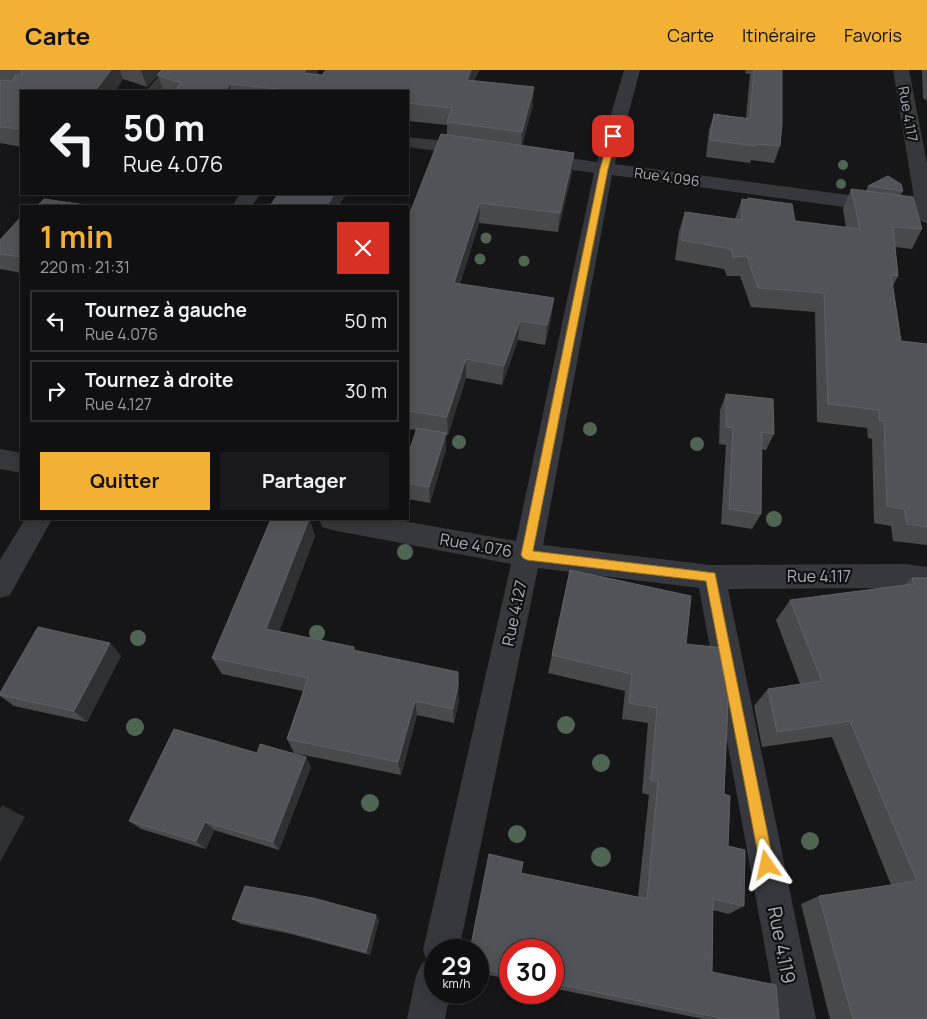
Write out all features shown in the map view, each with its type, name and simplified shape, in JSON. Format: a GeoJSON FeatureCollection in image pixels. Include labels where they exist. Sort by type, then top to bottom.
{"type":"FeatureCollection","features":[{"type":"Feature","properties":{"kind":"street"},"geometry":{"type":"LineString","coordinates":[[155,90],[173,70]]}},
{"type":"Feature","properties":{"kind":"street","name":"Rue 4.127"},"geometry":{"type":"LineString","coordinates":[[443,939],[527,555],[604,169],[632,70]]}},
{"type":"Feature","properties":{"kind":"street","name":"Rue 4.117"},"geometry":{"type":"LineString","coordinates":[[900,70],[926,214]]}},
{"type":"Feature","properties":{"kind":"street"},"geometry":{"type":"LineString","coordinates":[[908,110],[927,113]]}},
{"type":"Feature","properties":{"kind":"street"},"geometry":{"type":"LineString","coordinates":[[409,142],[489,153]]}},
{"type":"Feature","properties":{"kind":"street","name":"Rue 4.096"},"geometry":{"type":"LineString","coordinates":[[518,157],[926,214]]}},
{"type":"Feature","properties":{"kind":"street"},"geometry":{"type":"LineString","coordinates":[[0,459],[20,463]]}},
{"type":"Feature","properties":{"kind":"street"},"geometry":{"type":"LineString","coordinates":[[0,586],[38,520]]}},
{"type":"Feature","properties":{"kind":"street","name":"Rue 4.076"},"geometry":{"type":"LineString","coordinates":[[337,520],[527,555],[711,577]]}},
{"type":"Feature","properties":{"kind":"street","name":"Rue 4.117"},"geometry":{"type":"LineString","coordinates":[[711,577],[905,576],[927,579]]}},
{"type":"Feature","properties":{"kind":"street","name":"Rue 4.119"},"geometry":{"type":"LineString","coordinates":[[711,577],[797,1019]]}},
{"type":"Feature","properties":{"kind":"street"},"geometry":{"type":"LineString","coordinates":[[426,1019],[429,1004]]}},
{"type":"Feature","properties":{"kind":"building"},"geometry":{"type":"Polygon","coordinates":[[[21,70],[111,70],[96,90],[20,90],[20,129],[0,127],[0,80],[13,81],[15,75],[22,75],[21,70]]]}},
{"type":"Feature","properties":{"kind":"building"},"geometry":{"type":"Polygon","coordinates":[[[162,70],[306,70],[304,73],[322,75],[326,70],[471,70],[467,80],[534,87],[522,132],[447,122],[452,108],[409,103],[409,90],[286,90],[230,84],[226,90],[176,90],[181,83],[157,75],[162,70]]]}},
{"type":"Feature","properties":{"kind":"building"},"geometry":{"type":"Polygon","coordinates":[[[754,70],[782,70],[780,146],[755,144],[755,146],[710,140],[714,114],[750,119],[754,70]]]}},
{"type":"Feature","properties":{"kind":"building"},"geometry":{"type":"Polygon","coordinates":[[[441,134],[574,153],[560,213],[480,203],[454,283],[554,298],[547,325],[520,321],[504,366],[466,359],[447,417],[409,411],[409,215],[441,134]]]}},
{"type":"Feature","properties":{"kind":"building"},"geometry":{"type":"Polygon","coordinates":[[[888,176],[901,184],[903,191],[868,186],[888,176]]]}},
{"type":"Feature","properties":{"kind":"building"},"geometry":{"type":"Polygon","coordinates":[[[851,189],[913,197],[922,229],[893,227],[898,276],[891,275],[901,341],[927,344],[927,527],[907,524],[904,509],[887,506],[884,421],[879,420],[879,410],[828,404],[824,293],[758,288],[747,256],[733,257],[731,249],[681,240],[685,212],[742,220],[742,199],[748,200],[748,198],[792,204],[795,221],[860,229],[851,189]]]}},
{"type":"Feature","properties":{"kind":"building"},"geometry":{"type":"Polygon","coordinates":[[[277,195],[333,195],[328,205],[271,205],[277,195]]]}},
{"type":"Feature","properties":{"kind":"building"},"geometry":{"type":"Polygon","coordinates":[[[44,199],[85,205],[38,205],[44,199]]]}},
{"type":"Feature","properties":{"kind":"building"},"geometry":{"type":"Polygon","coordinates":[[[20,218],[20,257],[0,254],[0,240],[20,218]]]}},
{"type":"Feature","properties":{"kind":"building"},"geometry":{"type":"Polygon","coordinates":[[[726,394],[773,399],[774,434],[762,432],[761,514],[729,509],[733,428],[726,427],[726,394]]]}},
{"type":"Feature","properties":{"kind":"building"},"geometry":{"type":"Polygon","coordinates":[[[417,428],[446,433],[429,487],[409,483],[409,452],[417,428]]]}},
{"type":"Feature","properties":{"kind":"building"},"geometry":{"type":"Polygon","coordinates":[[[271,520],[309,520],[266,629],[354,647],[353,650],[458,672],[458,685],[453,709],[415,701],[398,762],[287,739],[308,678],[212,658],[271,520]]]}},
{"type":"Feature","properties":{"kind":"building"},"geometry":{"type":"Polygon","coordinates":[[[570,570],[691,596],[686,644],[723,648],[729,678],[724,794],[730,796],[728,846],[745,850],[744,906],[713,899],[712,972],[776,985],[779,1019],[726,1019],[564,985],[564,939],[499,939],[499,973],[489,970],[489,939],[472,939],[489,854],[523,862],[521,873],[647,899],[658,782],[651,780],[657,708],[629,703],[632,674],[552,655],[570,570]]]}},
{"type":"Feature","properties":{"kind":"building"},"geometry":{"type":"Polygon","coordinates":[[[912,578],[927,578],[927,1019],[853,1019],[819,896],[917,881],[850,721],[777,732],[768,689],[822,681],[790,600],[914,584],[912,578]]]}},
{"type":"Feature","properties":{"kind":"building"},"geometry":{"type":"Polygon","coordinates":[[[38,627],[110,643],[74,711],[0,695],[38,627]]]}},
{"type":"Feature","properties":{"kind":"building"},"geometry":{"type":"Polygon","coordinates":[[[174,729],[257,753],[260,744],[306,757],[273,842],[205,822],[196,841],[129,821],[174,729]]]}},
{"type":"Feature","properties":{"kind":"building"},"geometry":{"type":"Polygon","coordinates":[[[245,886],[313,898],[376,915],[366,952],[284,930],[232,919],[245,886]]]}},
{"type":"Feature","properties":{"kind":"route"},"geometry":{"type":"LineString","coordinates":[[613,136],[604,169],[527,555],[711,577],[767,865]]}}]}
